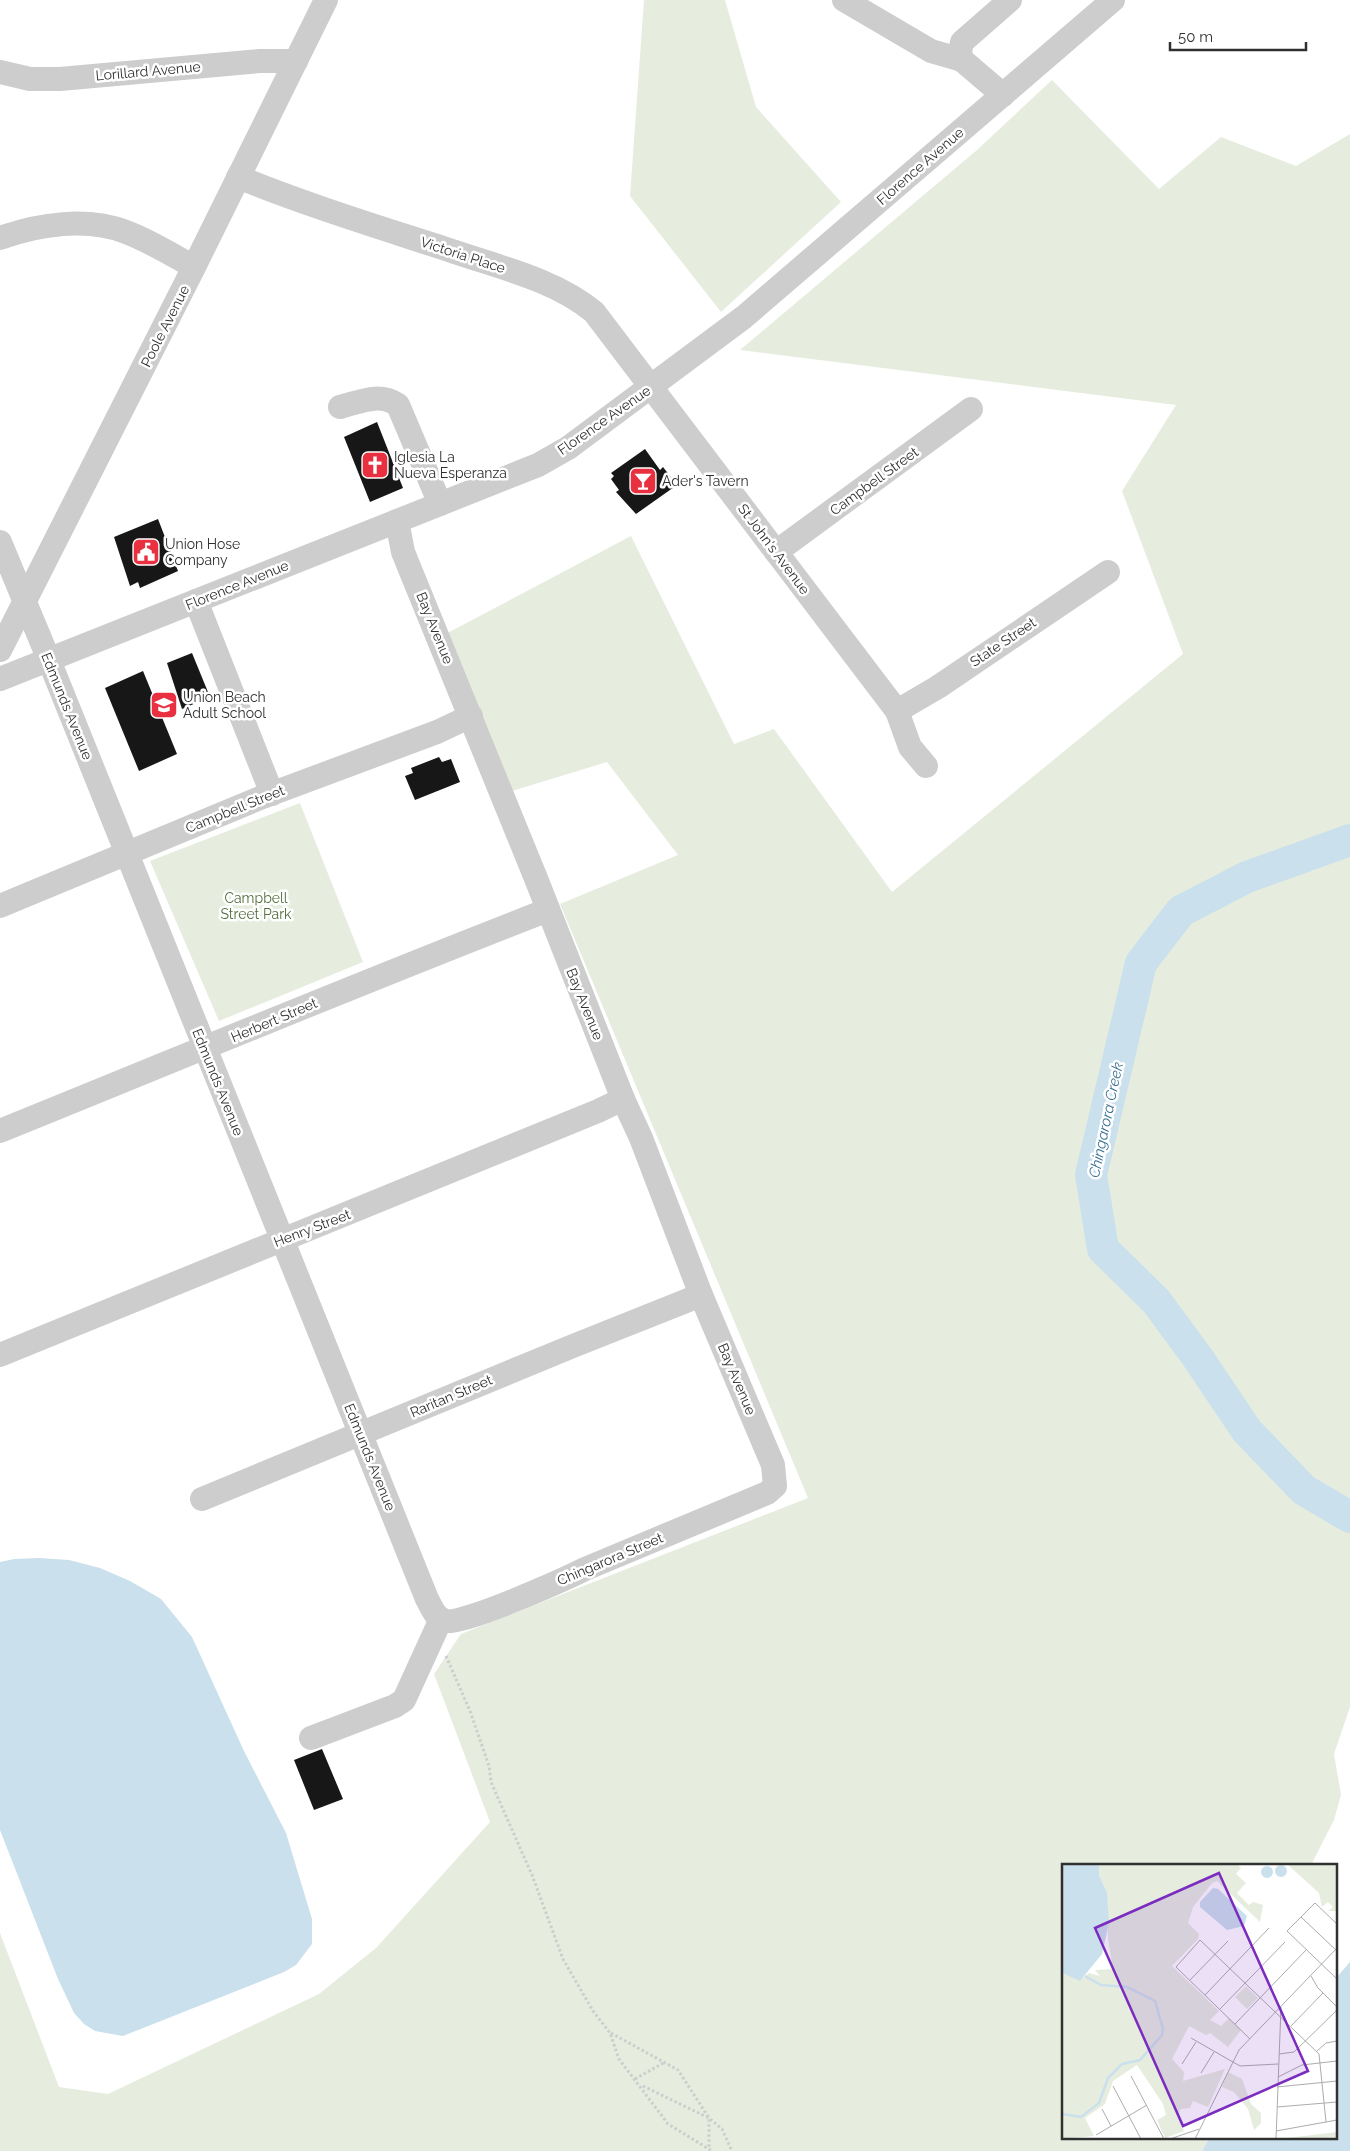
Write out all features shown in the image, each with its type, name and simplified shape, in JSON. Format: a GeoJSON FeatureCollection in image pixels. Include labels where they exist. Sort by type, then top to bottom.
{"type":"FeatureCollection","features":[{"type":"Feature","properties":{"kind":"street","name":"Poole Avenue"},"geometry":{"type":"LineString","coordinates":[[0,650],[194,267],[326,0]]}},
{"type":"Feature","properties":{"kind":"street"},"geometry":{"type":"LineString","coordinates":[[844,0],[931,51],[962,60],[1002,95]]}},
{"type":"Feature","properties":{"kind":"street"},"geometry":{"type":"LineString","coordinates":[[962,60],[960,52],[962,42],[1010,0]]}},
{"type":"Feature","properties":{"kind":"street","name":"Florence Avenue"},"geometry":{"type":"LineString","coordinates":[[0,680],[538,465],[568,448],[744,317],[1002,95],[1104,2]]}},
{"type":"Feature","properties":{"kind":"street","name":"Lorillard Avenue"},"geometry":{"type":"LineString","coordinates":[[0,72],[30,78],[60,79],[260,61],[296,61]]}},
{"type":"Feature","properties":{"kind":"street","name":"Victoria Place"},"geometry":{"type":"LineString","coordinates":[[238,177],[288,198],[512,271],[563,290],[578,298],[594,312],[652,387]]}},
{"type":"Feature","properties":{"kind":"street"},"geometry":{"type":"LineString","coordinates":[[0,238],[46,227],[77,224],[99,225],[138,236],[194,267]]}},
{"type":"Feature","properties":{"kind":"street","name":"St John's Avenue"},"geometry":{"type":"LineString","coordinates":[[652,387],[897,711],[910,747],[926,766]]}},
{"type":"Feature","properties":{"kind":"street"},"geometry":{"type":"LineString","coordinates":[[340,407],[376,397],[390,399],[398,405],[440,504]]}},
{"type":"Feature","properties":{"kind":"street","name":"Campbell Street"},"geometry":{"type":"LineString","coordinates":[[776,552],[971,409]]}},
{"type":"Feature","properties":{"kind":"street","name":"Bay Avenue"},"geometry":{"type":"LineString","coordinates":[[397,521],[403,552],[471,716],[623,1098],[641,1138],[701,1295],[773,1465],[775,1486]]}},
{"type":"Feature","properties":{"kind":"street","name":"Edmunds Avenue"},"geometry":{"type":"LineString","coordinates":[[0,542],[50,660],[204,1049],[283,1238],[427,1599],[436,1615],[438,1626]]}},
{"type":"Feature","properties":{"kind":"street","name":"State Street"},"geometry":{"type":"LineString","coordinates":[[897,711],[938,687],[1108,572]]}},
{"type":"Feature","properties":{"kind":"street"},"geometry":{"type":"LineString","coordinates":[[196,602],[272,794]]}},
{"type":"Feature","properties":{"kind":"street","name":"Campbell Street"},"geometry":{"type":"LineString","coordinates":[[0,906],[272,794],[437,732],[471,716]]}},
{"type":"Feature","properties":{"kind":"street","name":"Herbert Street"},"geometry":{"type":"LineString","coordinates":[[0,1131],[204,1049],[385,973],[548,910]]}},
{"type":"Feature","properties":{"kind":"street","name":"Henry Street"},"geometry":{"type":"LineString","coordinates":[[0,1355],[283,1238],[339,1218],[598,1111],[623,1098]]}},
{"type":"Feature","properties":{"kind":"street","name":"Raritan Street"},"geometry":{"type":"LineString","coordinates":[[202,1499],[701,1295]]}},
{"type":"Feature","properties":{"kind":"street","name":"Chingarora Street"},"geometry":{"type":"LineString","coordinates":[[438,1626],[478,1614],[767,1493],[775,1486]]}},
{"type":"Feature","properties":{"kind":"street"},"geometry":{"type":"LineString","coordinates":[[311,1738],[402,1702],[409,1692],[438,1626]]}},
{"type":"Feature","properties":{"kind":"path"},"geometry":{"type":"LineString","coordinates":[[438,1626],[463,1690],[489,1766],[491,1782],[532,1875],[563,1960],[593,2011],[610,2033],[619,2059],[668,2124],[711,2150]]}},
{"type":"Feature","properties":{"kind":"path"},"geometry":{"type":"LineString","coordinates":[[610,2033],[678,2070],[710,2118],[722,2130],[732,2151]]}},
{"type":"Feature","properties":{"kind":"path"},"geometry":{"type":"LineString","coordinates":[[635,2078],[665,2062]]}},
{"type":"Feature","properties":{"kind":"path"},"geometry":{"type":"LineString","coordinates":[[640,2085],[710,2118]]}},
{"type":"Feature","properties":{"kind":"path"},"geometry":{"type":"LineString","coordinates":[[710,2118],[711,2150]]}},
{"type":"Feature","properties":{"kind":"green space"},"geometry":{"type":"Polygon","coordinates":[[[644,0],[725,0],[756,107],[841,202],[721,312],[630,196],[644,0]]]}},
{"type":"Feature","properties":{"kind":"green space"},"geometry":{"type":"Polygon","coordinates":[[[1052,80],[1159,189],[1221,137],[1296,166],[1350,134],[1350,1707],[1334,1754],[1341,1795],[1334,1820],[1312,1864],[1062,1864],[1062,2138],[1209,2138],[1202,2151],[0,2151],[0,1933],[59,2087],[108,2094],[319,1994],[376,1948],[490,1822],[434,1674],[461,1634],[808,1498],[560,904],[678,855],[607,762],[502,794],[438,638],[631,536],[734,744],[774,729],[892,892],[1183,654],[1122,491],[1176,405],[740,350],[977,150],[1052,80]]]}},
{"type":"Feature","properties":{"kind":"green space","name":"Campbell Street Park"},"geometry":{"type":"Polygon","coordinates":[[[300,803],[363,962],[219,1021],[150,861],[300,803]]]}},
{"type":"Feature","properties":{"kind":"water"},"geometry":{"type":"Polygon","coordinates":[[[14,1559],[69,1560],[100,1568],[130,1581],[161,1599],[192,1637],[244,1751],[286,1833],[312,1919],[312,1944],[296,1965],[284,1972],[123,2036],[95,2031],[84,2024],[74,2013],[58,1979],[0,1830],[0,1562],[14,1559]]]}},
{"type":"Feature","properties":{"kind":"water"},"geometry":{"type":"Polygon","coordinates":[[[1350,1962],[1350,2151],[1202,2151],[1209,2138],[1338,2138],[1338,1976],[1350,1962]]]}},
{"type":"Feature","properties":{"kind":"building","name":"Iglesia La Nueva Esperanza"},"geometry":{"type":"Polygon","coordinates":[[[377,422],[403,488],[370,502],[344,437],[377,422]]]}},
{"type":"Feature","properties":{"kind":"building","name":"Ader's Tavern"},"geometry":{"type":"Polygon","coordinates":[[[645,449],[660,470],[663,467],[677,485],[636,514],[616,492],[619,490],[611,479],[614,476],[611,473],[645,449]]]}},
{"type":"Feature","properties":{"kind":"building"},"geometry":{"type":"Polygon","coordinates":[[[158,519],[178,571],[140,588],[138,582],[130,586],[114,537],[158,519]]]}},
{"type":"Feature","properties":{"kind":"building"},"geometry":{"type":"Polygon","coordinates":[[[192,653],[210,697],[182,709],[167,663],[192,653]]]}},
{"type":"Feature","properties":{"kind":"building"},"geometry":{"type":"Polygon","coordinates":[[[143,671],[177,754],[139,771],[105,688],[143,671]]]}},
{"type":"Feature","properties":{"kind":"building"},"geometry":{"type":"Polygon","coordinates":[[[439,757],[442,762],[451,759],[460,782],[415,800],[405,776],[413,773],[411,768],[439,757]]]}},
{"type":"Feature","properties":{"kind":"building"},"geometry":{"type":"Polygon","coordinates":[[[322,1749],[343,1799],[314,1810],[294,1760],[322,1749]]]}},
{"type":"Feature","properties":{"kind":"waterway","name":"Chingarora Creek"},"geometry":{"type":"LineString","coordinates":[[1350,840],[1247,877],[1181,911],[1141,963],[1091,1175],[1103,1249],[1156,1301],[1198,1358],[1247,1431],[1304,1490],[1350,1517]]}},
{"type":"Feature","properties":{"kind":"place","name":"Iglesia La Nueva Esperanza"},"geometry":{"type":"Point","coordinates":[375,465]}},
{"type":"Feature","properties":{"kind":"place","name":"Ader's Tavern"},"geometry":{"type":"Point","coordinates":[643,481]}},
{"type":"Feature","properties":{"kind":"place","name":"Union Hose Company"},"geometry":{"type":"Point","coordinates":[146,552]}},
{"type":"Feature","properties":{"kind":"place","name":"Union Beach Adult School"},"geometry":{"type":"Point","coordinates":[164,705]}}]}
